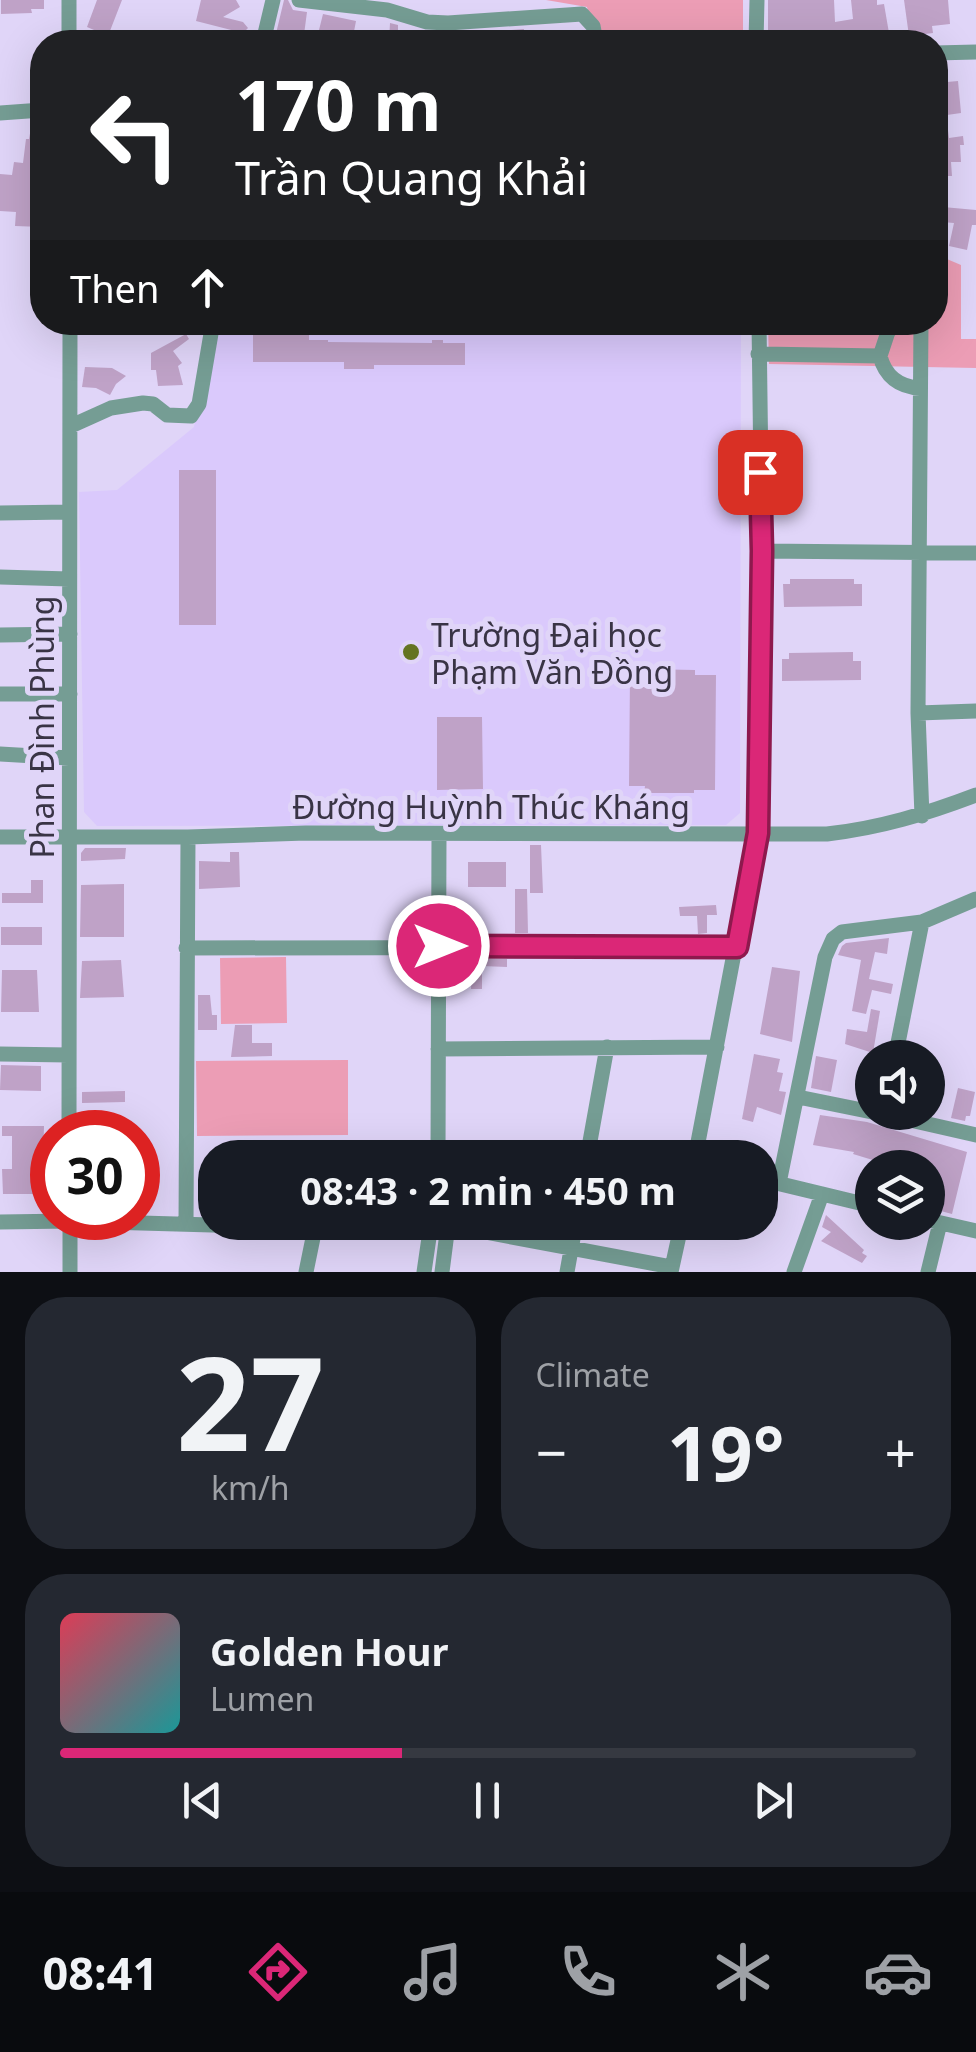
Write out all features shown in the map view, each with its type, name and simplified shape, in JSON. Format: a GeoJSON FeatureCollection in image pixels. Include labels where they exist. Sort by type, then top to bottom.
{"type":"FeatureCollection","features":[{"type":"Feature","properties":{"kind":"street"},"geometry":{"type":"LineString","coordinates":[[69,0],[69,30]]}},
{"type":"Feature","properties":{"kind":"street"},"geometry":{"type":"LineString","coordinates":[[266,30],[273,0]]}},
{"type":"Feature","properties":{"kind":"street"},"geometry":{"type":"LineString","coordinates":[[300,0],[387,10],[427,22],[467,23],[582,14],[594,30]]}},
{"type":"Feature","properties":{"kind":"street"},"geometry":{"type":"LineString","coordinates":[[757,30],[758,0]]}},
{"type":"Feature","properties":{"kind":"street"},"geometry":{"type":"LineString","coordinates":[[948,53],[976,52]]}},
{"type":"Feature","properties":{"kind":"street"},"geometry":{"type":"LineString","coordinates":[[0,113],[30,111]]}},
{"type":"Feature","properties":{"kind":"street","name":"Phan Đình Phùng"},"geometry":{"type":"LineString","coordinates":[[69,1110],[70,335]]}},
{"type":"Feature","properties":{"kind":"street"},"geometry":{"type":"LineString","coordinates":[[71,426],[111,408],[143,403],[154,404],[167,416],[192,416],[199,404],[211,335]]}},
{"type":"Feature","properties":{"kind":"street"},"geometry":{"type":"LineString","coordinates":[[699,1140],[758,833],[762,551],[758,335]]}},
{"type":"Feature","properties":{"kind":"street"},"geometry":{"type":"LineString","coordinates":[[887,335],[880,356],[883,368],[893,379],[920,388]]}},
{"type":"Feature","properties":{"kind":"street"},"geometry":{"type":"LineString","coordinates":[[920,335],[922,554],[918,713],[922,816]]}},
{"type":"Feature","properties":{"kind":"street"},"geometry":{"type":"LineString","coordinates":[[758,354],[880,356]]}},
{"type":"Feature","properties":{"kind":"street"},"geometry":{"type":"LineString","coordinates":[[0,513],[70,512]]}},
{"type":"Feature","properties":{"kind":"street"},"geometry":{"type":"LineString","coordinates":[[762,551],[976,553]]}},
{"type":"Feature","properties":{"kind":"street"},"geometry":{"type":"LineString","coordinates":[[0,577],[69,579]]}},
{"type":"Feature","properties":{"kind":"street"},"geometry":{"type":"LineString","coordinates":[[0,635],[70,634]]}},
{"type":"Feature","properties":{"kind":"street"},"geometry":{"type":"LineString","coordinates":[[0,694],[70,694]]}},
{"type":"Feature","properties":{"kind":"street"},"geometry":{"type":"LineString","coordinates":[[918,713],[976,712]]}},
{"type":"Feature","properties":{"kind":"street"},"geometry":{"type":"LineString","coordinates":[[0,754],[69,758]]}},
{"type":"Feature","properties":{"kind":"street","name":"Đường Huỳnh Thúc Kháng"},"geometry":{"type":"LineString","coordinates":[[0,837],[842,832],[873,829],[922,816],[976,795]]}},
{"type":"Feature","properties":{"kind":"street"},"geometry":{"type":"LineString","coordinates":[[438,1140],[439,834]]}},
{"type":"Feature","properties":{"kind":"street"},"geometry":{"type":"LineString","coordinates":[[186,1224],[188,838]]}},
{"type":"Feature","properties":{"kind":"street"},"geometry":{"type":"LineString","coordinates":[[855,1202],[779,1183],[825,957],[833,939],[842,932],[922,922],[976,899]]}},
{"type":"Feature","properties":{"kind":"street"},"geometry":{"type":"LineString","coordinates":[[899,1040],[922,922]]}},
{"type":"Feature","properties":{"kind":"street"},"geometry":{"type":"LineString","coordinates":[[186,948],[737,947]]}},
{"type":"Feature","properties":{"kind":"street"},"geometry":{"type":"LineString","coordinates":[[591,1140],[607,1047]]}},
{"type":"Feature","properties":{"kind":"street"},"geometry":{"type":"LineString","coordinates":[[438,1049],[717,1047]]}},
{"type":"Feature","properties":{"kind":"street"},"geometry":{"type":"LineString","coordinates":[[0,1054],[69,1054]]}},
{"type":"Feature","properties":{"kind":"street"},"geometry":{"type":"LineString","coordinates":[[798,1097],[855,1108]]}},
{"type":"Feature","properties":{"kind":"street"},"geometry":{"type":"LineString","coordinates":[[945,1128],[976,1135]]}},
{"type":"Feature","properties":{"kind":"street"},"geometry":{"type":"LineString","coordinates":[[794,1272],[822,1194]]}},
{"type":"Feature","properties":{"kind":"street"},"geometry":{"type":"LineString","coordinates":[[1,1222],[30,1221]]}},
{"type":"Feature","properties":{"kind":"street"},"geometry":{"type":"LineString","coordinates":[[160,1223],[198,1224]]}},
{"type":"Feature","properties":{"kind":"street"},"geometry":{"type":"LineString","coordinates":[[945,1224],[976,1231]]}},
{"type":"Feature","properties":{"kind":"street"},"geometry":{"type":"LineString","coordinates":[[70,1240],[70,1272]]}},
{"type":"Feature","properties":{"kind":"street"},"geometry":{"type":"LineString","coordinates":[[306,1272],[313,1240]]}},
{"type":"Feature","properties":{"kind":"street"},"geometry":{"type":"LineString","coordinates":[[424,1272],[434,1240]]}},
{"type":"Feature","properties":{"kind":"street"},"geometry":{"type":"LineString","coordinates":[[440,1240],[442,1272]]}},
{"type":"Feature","properties":{"kind":"street"},"geometry":{"type":"LineString","coordinates":[[523,1240],[672,1270],[678,1240]]}},
{"type":"Feature","properties":{"kind":"street"},"geometry":{"type":"LineString","coordinates":[[567,1272],[573,1240]]}},
{"type":"Feature","properties":{"kind":"street"},"geometry":{"type":"LineString","coordinates":[[928,1272],[932,1240]]}},
{"type":"Feature","properties":{"kind":"shaded area"},"geometry":{"type":"Polygon","coordinates":[[[546,0],[743,0],[743,30],[592,30],[587,7],[546,0]]]}},
{"type":"Feature","properties":{"kind":"shaded area"},"geometry":{"type":"Polygon","coordinates":[[[948,260],[961,265],[961,339],[976,339],[976,368],[769,364],[768,335],[948,335],[948,260]]]}},
{"type":"Feature","properties":{"kind":"shaded area","name":"Trường Đại học Phạm Văn Đồng"},"geometry":{"type":"Polygon","coordinates":[[[212,335],[741,335],[740,813],[726,825],[97,826],[84,812],[79,492],[117,490],[194,427],[212,335]]]}},
{"type":"Feature","properties":{"kind":"shaded area"},"geometry":{"type":"Polygon","coordinates":[[[286,957],[287,1023],[221,1024],[220,958],[286,957]]]}},
{"type":"Feature","properties":{"kind":"shaded area"},"geometry":{"type":"Polygon","coordinates":[[[348,1060],[348,1135],[197,1136],[196,1061],[348,1060]]]}},
{"type":"Feature","properties":{"kind":"building"},"geometry":{"type":"Polygon","coordinates":[[[1,0],[44,0],[44,9],[1,14],[1,0]]]}},
{"type":"Feature","properties":{"kind":"building"},"geometry":{"type":"Polygon","coordinates":[[[97,0],[122,0],[110,30],[87,27],[97,0]]]}},
{"type":"Feature","properties":{"kind":"building"},"geometry":{"type":"Polygon","coordinates":[[[201,0],[236,0],[240,7],[223,17],[243,22],[248,28],[231,30],[196,21],[201,0]]]}},
{"type":"Feature","properties":{"kind":"building"},"geometry":{"type":"Polygon","coordinates":[[[284,0],[293,10],[307,12],[305,30],[277,30],[284,0]]]}},
{"type":"Feature","properties":{"kind":"building"},"geometry":{"type":"Polygon","coordinates":[[[768,0],[834,0],[835,22],[853,19],[851,0],[877,0],[877,5],[884,4],[888,30],[768,30],[768,0]]]}},
{"type":"Feature","properties":{"kind":"building"},"geometry":{"type":"Polygon","coordinates":[[[904,0],[948,0],[950,24],[932,26],[933,30],[908,30],[904,0]]]}},
{"type":"Feature","properties":{"kind":"building"},"geometry":{"type":"Polygon","coordinates":[[[323,14],[356,21],[354,30],[319,30],[323,14]]]}},
{"type":"Feature","properties":{"kind":"building"},"geometry":{"type":"Polygon","coordinates":[[[958,81],[961,113],[948,115],[948,82],[958,81]]]}},
{"type":"Feature","properties":{"kind":"building"},"geometry":{"type":"Polygon","coordinates":[[[948,130],[949,138],[963,136],[964,145],[960,145],[961,162],[951,162],[952,176],[948,176],[948,130]]]}},
{"type":"Feature","properties":{"kind":"building"},"geometry":{"type":"Polygon","coordinates":[[[30,133],[30,227],[15,226],[16,212],[0,211],[0,174],[12,175],[14,162],[23,163],[30,133]]]}},
{"type":"Feature","properties":{"kind":"building"},"geometry":{"type":"Polygon","coordinates":[[[948,207],[976,210],[976,225],[972,225],[967,250],[949,246],[954,223],[948,222],[948,207]]]}},
{"type":"Feature","properties":{"kind":"building"},"geometry":{"type":"Polygon","coordinates":[[[187,335],[189,339],[173,351],[182,363],[178,366],[183,385],[158,386],[156,370],[151,370],[151,353],[187,335]]]}},
{"type":"Feature","properties":{"kind":"building"},"geometry":{"type":"Polygon","coordinates":[[[253,335],[309,335],[309,340],[328,342],[465,343],[465,365],[374,365],[374,369],[344,369],[344,362],[253,362],[253,335]]]}},
{"type":"Feature","properties":{"kind":"building"},"geometry":{"type":"Polygon","coordinates":[[[85,367],[112,368],[126,376],[110,395],[82,387],[85,367]]]}},
{"type":"Feature","properties":{"kind":"building"},"geometry":{"type":"Polygon","coordinates":[[[179,470],[216,470],[216,625],[179,625],[179,470]]]}},
{"type":"Feature","properties":{"kind":"building"},"geometry":{"type":"Polygon","coordinates":[[[790,579],[854,579],[854,584],[862,584],[862,606],[784,607],[783,584],[790,584],[790,579]]]}},
{"type":"Feature","properties":{"kind":"building"},"geometry":{"type":"Polygon","coordinates":[[[853,652],[853,661],[861,661],[861,680],[782,681],[782,659],[789,659],[789,653],[853,652]]]}},
{"type":"Feature","properties":{"kind":"building"},"geometry":{"type":"Polygon","coordinates":[[[644,669],[695,670],[695,675],[716,675],[715,790],[644,793],[645,786],[629,786],[630,675],[644,675],[644,669]]]}},
{"type":"Feature","properties":{"kind":"building"},"geometry":{"type":"Polygon","coordinates":[[[437,717],[482,717],[483,789],[437,790],[437,717]]]}},
{"type":"Feature","properties":{"kind":"building"},"geometry":{"type":"Polygon","coordinates":[[[530,845],[541,845],[543,893],[530,893],[530,845]]]}},
{"type":"Feature","properties":{"kind":"building"},"geometry":{"type":"Polygon","coordinates":[[[85,848],[126,848],[125,859],[81,861],[85,848]]]}},
{"type":"Feature","properties":{"kind":"building"},"geometry":{"type":"Polygon","coordinates":[[[230,852],[239,852],[240,887],[199,889],[199,861],[230,862],[230,852]]]}},
{"type":"Feature","properties":{"kind":"building"},"geometry":{"type":"Polygon","coordinates":[[[468,862],[506,862],[506,887],[468,887],[468,862]]]}},
{"type":"Feature","properties":{"kind":"building"},"geometry":{"type":"Polygon","coordinates":[[[31,880],[43,880],[43,903],[2,903],[2,893],[31,893],[31,880]]]}},
{"type":"Feature","properties":{"kind":"building"},"geometry":{"type":"Polygon","coordinates":[[[124,884],[124,937],[80,937],[81,885],[124,884]]]}},
{"type":"Feature","properties":{"kind":"building"},"geometry":{"type":"Polygon","coordinates":[[[515,889],[527,889],[528,933],[515,933],[515,889]]]}},
{"type":"Feature","properties":{"kind":"building"},"geometry":{"type":"Polygon","coordinates":[[[716,905],[717,915],[707,915],[707,933],[698,934],[697,916],[680,916],[679,907],[716,905]]]}},
{"type":"Feature","properties":{"kind":"building"},"geometry":{"type":"Polygon","coordinates":[[[1,927],[42,927],[42,945],[1,945],[1,927]]]}},
{"type":"Feature","properties":{"kind":"building"},"geometry":{"type":"Polygon","coordinates":[[[889,938],[887,954],[875,952],[869,979],[893,984],[891,994],[872,990],[866,1014],[852,1011],[861,960],[838,955],[842,946],[889,938]]]}},
{"type":"Feature","properties":{"kind":"building"},"geometry":{"type":"Polygon","coordinates":[[[472,959],[507,959],[507,967],[482,966],[482,989],[471,989],[472,959]]]}},
{"type":"Feature","properties":{"kind":"building"},"geometry":{"type":"Polygon","coordinates":[[[121,960],[124,997],[80,998],[82,961],[121,960]]]}},
{"type":"Feature","properties":{"kind":"building"},"geometry":{"type":"Polygon","coordinates":[[[772,967],[800,971],[792,1042],[760,1034],[772,967]]]}},
{"type":"Feature","properties":{"kind":"building"},"geometry":{"type":"Polygon","coordinates":[[[2,970],[37,970],[39,1012],[1,1012],[2,970]]]}},
{"type":"Feature","properties":{"kind":"building"},"geometry":{"type":"Polygon","coordinates":[[[198,995],[210,995],[217,1030],[198,1030],[198,995]]]}},
{"type":"Feature","properties":{"kind":"building"},"geometry":{"type":"Polygon","coordinates":[[[871,1009],[880,1011],[875,1040],[855,1040],[855,1047],[845,1044],[847,1029],[867,1032],[871,1009]]]}},
{"type":"Feature","properties":{"kind":"building"},"geometry":{"type":"Polygon","coordinates":[[[235,1025],[252,1025],[252,1043],[272,1043],[272,1056],[231,1057],[235,1025]]]}},
{"type":"Feature","properties":{"kind":"building"},"geometry":{"type":"Polygon","coordinates":[[[754,1054],[780,1059],[777,1072],[783,1073],[779,1091],[786,1092],[781,1115],[757,1107],[753,1122],[742,1119],[754,1054]]]}},
{"type":"Feature","properties":{"kind":"building"},"geometry":{"type":"Polygon","coordinates":[[[816,1056],[837,1060],[831,1092],[811,1088],[816,1056]]]}},
{"type":"Feature","properties":{"kind":"building"},"geometry":{"type":"Polygon","coordinates":[[[1,1065],[41,1066],[41,1091],[0,1090],[1,1065]]]}},
{"type":"Feature","properties":{"kind":"building"},"geometry":{"type":"Polygon","coordinates":[[[958,1088],[975,1092],[970,1116],[965,1121],[951,1118],[958,1088]]]}},
{"type":"Feature","properties":{"kind":"building"},"geometry":{"type":"Polygon","coordinates":[[[125,1091],[125,1102],[82,1103],[82,1092],[125,1091]]]}},
{"type":"Feature","properties":{"kind":"building"},"geometry":{"type":"Polygon","coordinates":[[[820,1115],[855,1120],[855,1130],[894,1130],[967,1152],[952,1214],[945,1212],[945,1150],[855,1150],[855,1155],[813,1145],[820,1115]]]}},
{"type":"Feature","properties":{"kind":"building"},"geometry":{"type":"Polygon","coordinates":[[[2,1126],[30,1126],[30,1194],[3,1194],[2,1169],[12,1169],[12,1136],[2,1136],[2,1126]]]}},
{"type":"Feature","properties":{"kind":"building"},"geometry":{"type":"Polygon","coordinates":[[[826,1215],[864,1250],[862,1253],[867,1256],[862,1263],[821,1241],[831,1232],[822,1227],[826,1215]]]}},
{"type":"Feature","properties":{"kind":"place","name":"Trường Đại học Phạm Văn Đồng"},"geometry":{"type":"Point","coordinates":[411,652]}},
{"type":"Feature","properties":{"kind":"route"},"geometry":{"type":"LineString","coordinates":[[439,946],[737,947],[758,833],[760,472]]}}]}
